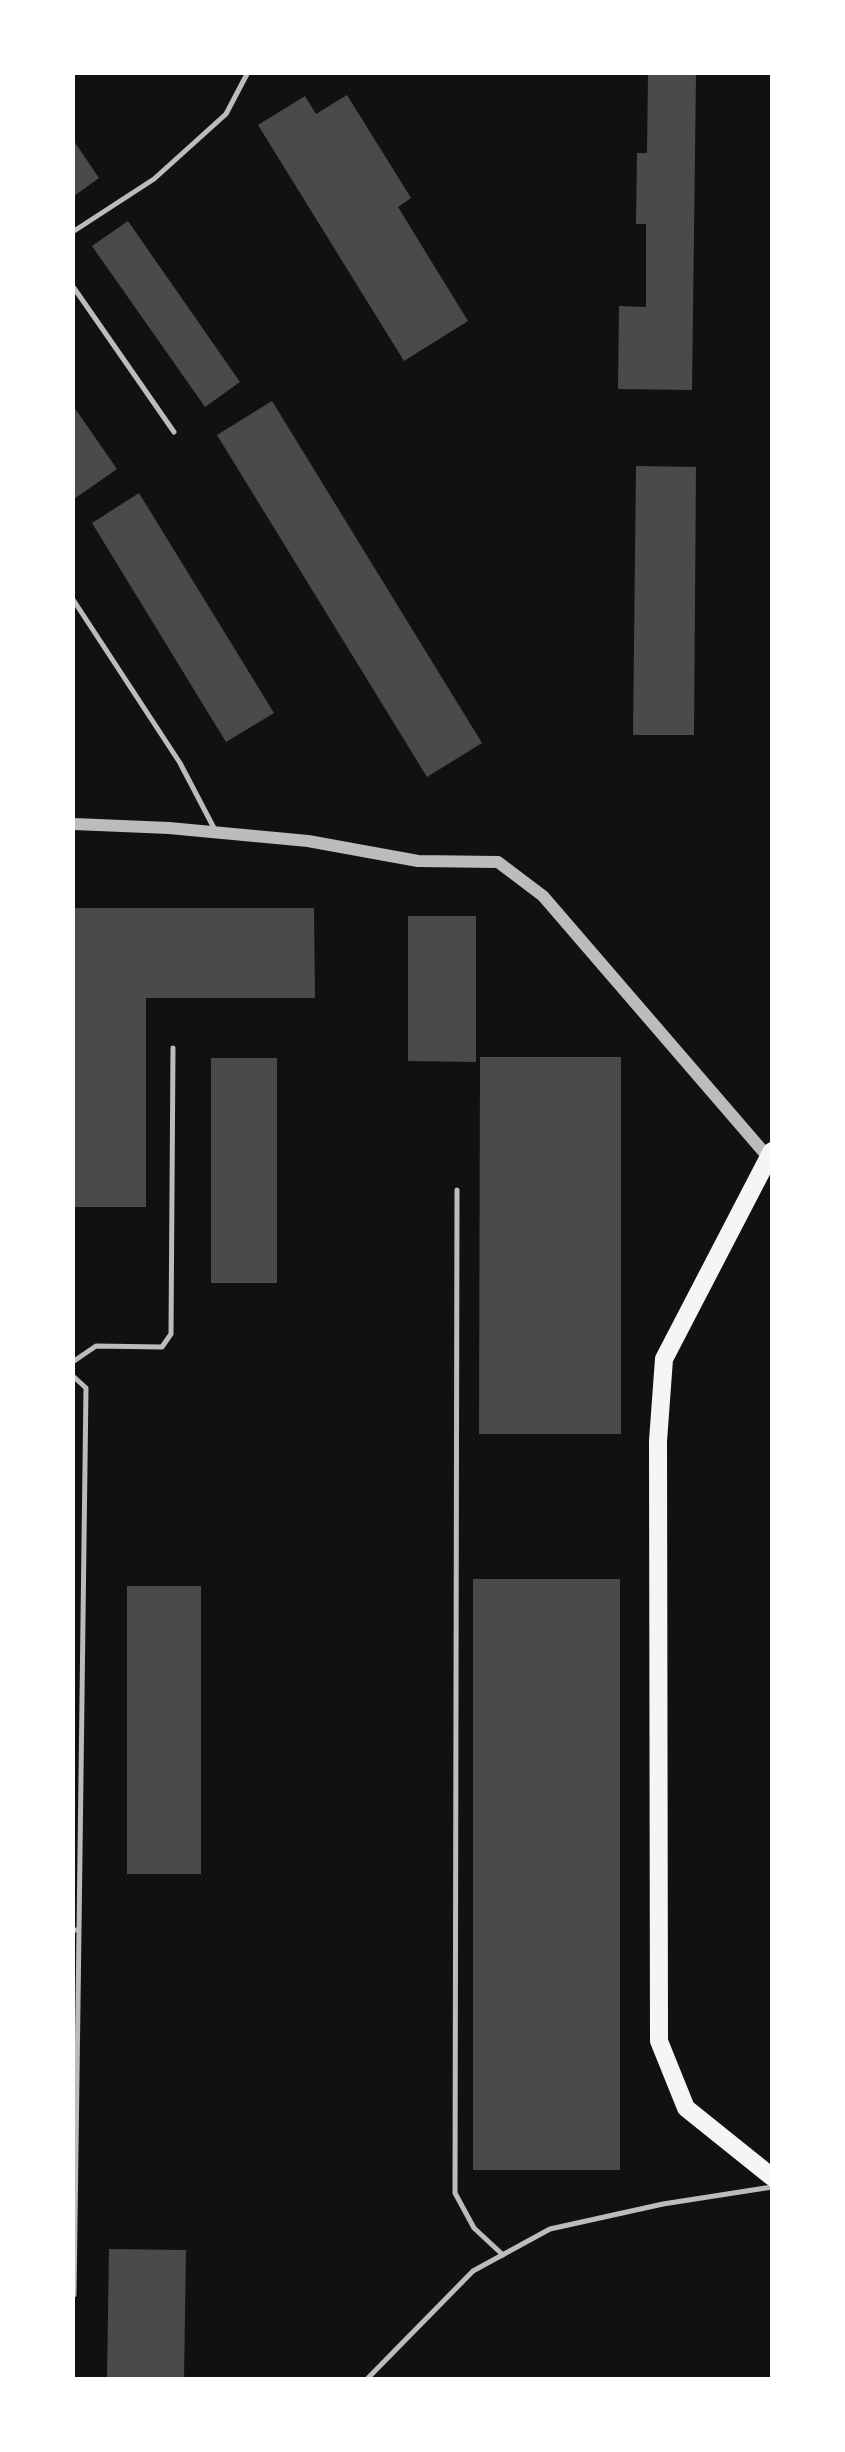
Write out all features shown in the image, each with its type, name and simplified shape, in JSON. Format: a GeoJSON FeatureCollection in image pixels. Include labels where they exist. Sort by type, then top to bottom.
{"type":"FeatureCollection","features":[{"type":"Feature","properties":{"kind":"main road"},"geometry":{"type":"LineString","coordinates":[[770,1154],[664,1359],[658,1441],[659,2041],[686,2108],[772,2177]]}},
{"type":"Feature","properties":{"kind":"street"},"geometry":{"type":"LineString","coordinates":[[74,824],[169,828],[308,841],[418,861],[499,862],[543,896],[770,1154]]}},
{"type":"Feature","properties":{"kind":"lane"},"geometry":{"type":"LineString","coordinates":[[74,231],[154,179],[226,114],[247,74]]}},
{"type":"Feature","properties":{"kind":"lane"},"geometry":{"type":"LineString","coordinates":[[74,288],[174,432]]}},
{"type":"Feature","properties":{"kind":"lane"},"geometry":{"type":"LineString","coordinates":[[74,601],[180,763],[217,832]]}},
{"type":"Feature","properties":{"kind":"lane"},"geometry":{"type":"LineString","coordinates":[[74,1361],[96,1346],[162,1347],[171,1334],[173,1048]]}},
{"type":"Feature","properties":{"kind":"lane"},"geometry":{"type":"LineString","coordinates":[[457,1190],[455,2193],[474,2228],[503,2255]]}},
{"type":"Feature","properties":{"kind":"lane"},"geometry":{"type":"LineString","coordinates":[[74,1377],[86,1388],[76,1930],[74,2295]]}},
{"type":"Feature","properties":{"kind":"lane"},"geometry":{"type":"LineString","coordinates":[[368,2378],[473,2271],[550,2229],[663,2204],[772,2187]]}},
{"type":"Feature","properties":{"kind":"building"},"geometry":{"type":"Polygon","coordinates":[[[648,74],[696,74],[692,390],[618,389],[619,306],[646,307],[646,224],[636,224],[637,153],[647,153],[648,74]]]}},
{"type":"Feature","properties":{"kind":"building"},"geometry":{"type":"Polygon","coordinates":[[[347,95],[411,198],[398,207],[468,321],[404,361],[258,125],[305,96],[316,114],[347,95]]]}},
{"type":"Feature","properties":{"kind":"building"},"geometry":{"type":"Polygon","coordinates":[[[74,141],[99,178],[74,196],[74,141]]]}},
{"type":"Feature","properties":{"kind":"building"},"geometry":{"type":"Polygon","coordinates":[[[128,221],[240,382],[205,407],[92,246],[128,221]]]}},
{"type":"Feature","properties":{"kind":"building"},"geometry":{"type":"Polygon","coordinates":[[[272,401],[482,743],[427,777],[217,435],[272,401]]]}},
{"type":"Feature","properties":{"kind":"building"},"geometry":{"type":"Polygon","coordinates":[[[74,407],[117,469],[74,499],[74,407]]]}},
{"type":"Feature","properties":{"kind":"building"},"geometry":{"type":"Polygon","coordinates":[[[636,466],[696,467],[694,735],[633,735],[636,466]]]}},
{"type":"Feature","properties":{"kind":"building"},"geometry":{"type":"Polygon","coordinates":[[[139,493],[274,713],[226,742],[92,523],[139,493]]]}},
{"type":"Feature","properties":{"kind":"building"},"geometry":{"type":"Polygon","coordinates":[[[74,908],[314,908],[315,998],[146,998],[146,1207],[74,1207],[74,908]]]}},
{"type":"Feature","properties":{"kind":"building"},"geometry":{"type":"Polygon","coordinates":[[[408,916],[476,916],[476,1062],[408,1061],[408,916]]]}},
{"type":"Feature","properties":{"kind":"building"},"geometry":{"type":"Polygon","coordinates":[[[480,1057],[621,1057],[621,1434],[479,1434],[480,1057]]]}},
{"type":"Feature","properties":{"kind":"building"},"geometry":{"type":"Polygon","coordinates":[[[211,1058],[277,1058],[277,1283],[211,1283],[211,1058]]]}},
{"type":"Feature","properties":{"kind":"building"},"geometry":{"type":"Polygon","coordinates":[[[473,1579],[620,1579],[620,2170],[473,2170],[473,1579]]]}},
{"type":"Feature","properties":{"kind":"building"},"geometry":{"type":"Polygon","coordinates":[[[127,1586],[201,1586],[201,1874],[127,1874],[127,1586]]]}},
{"type":"Feature","properties":{"kind":"building"},"geometry":{"type":"Polygon","coordinates":[[[109,2249],[186,2250],[184,2378],[107,2378],[109,2249]]]}}]}
